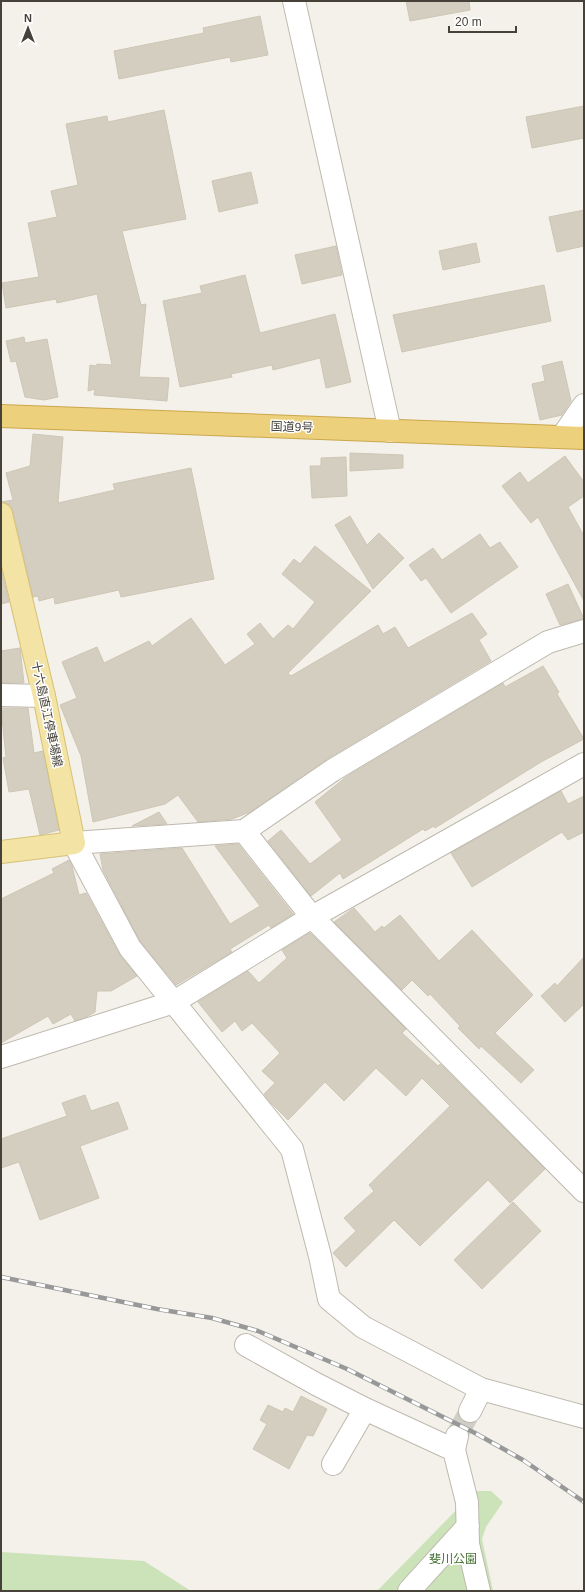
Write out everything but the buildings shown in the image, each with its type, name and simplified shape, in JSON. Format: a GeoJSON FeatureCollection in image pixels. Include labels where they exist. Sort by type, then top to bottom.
{"type":"FeatureCollection","features":[{"type":"Feature","properties":{"kind":"highway","name":"国道9号"},"geometry":{"type":"LineString","coordinates":[[1,416],[584,438]]}},
{"type":"Feature","properties":{"kind":"main road","name":"十六島直江停車場線"},"geometry":{"type":"LineString","coordinates":[[1,514],[44,696],[74,843]]}},
{"type":"Feature","properties":{"kind":"main road"},"geometry":{"type":"LineString","coordinates":[[1,852],[74,843]]}},
{"type":"Feature","properties":{"kind":"street"},"geometry":{"type":"LineString","coordinates":[[294,1],[390,431]]}},
{"type":"Feature","properties":{"kind":"street"},"geometry":{"type":"LineString","coordinates":[[562,437],[584,405]]}},
{"type":"Feature","properties":{"kind":"street"},"geometry":{"type":"LineString","coordinates":[[584,631],[548,642],[333,770],[244,831],[74,843],[130,948],[292,1149],[320,1256],[329,1299],[363,1327],[481,1389],[584,1417]]}},
{"type":"Feature","properties":{"kind":"street"},"geometry":{"type":"LineString","coordinates":[[1,695],[44,696]]}},
{"type":"Feature","properties":{"kind":"street"},"geometry":{"type":"LineString","coordinates":[[1,1057],[174,1002],[312,917],[584,764]]}},
{"type":"Feature","properties":{"kind":"street"},"geometry":{"type":"LineString","coordinates":[[244,831],[312,917],[584,1191]]}},
{"type":"Feature","properties":{"kind":"street"},"geometry":{"type":"LineString","coordinates":[[246,1344],[309,1381],[365,1409],[456,1442],[467,1502],[468,1544],[479,1591]]}},
{"type":"Feature","properties":{"kind":"street"},"geometry":{"type":"LineString","coordinates":[[470,1411],[481,1389]]}},
{"type":"Feature","properties":{"kind":"street"},"geometry":{"type":"LineString","coordinates":[[333,1464],[365,1409]]}},
{"type":"Feature","properties":{"kind":"street"},"geometry":{"type":"LineString","coordinates":[[409,1591],[468,1526]]}},
{"type":"Feature","properties":{"kind":"green space","name":"斐川公園"},"geometry":{"type":"Polygon","coordinates":[[[475,1491],[491,1491],[503,1502],[486,1527],[482,1539],[493,1591],[377,1591],[475,1491]]]}},
{"type":"Feature","properties":{"kind":"green space"},"geometry":{"type":"Polygon","coordinates":[[[1,1552],[144,1561],[191,1591],[1,1591],[1,1552]]]}},
{"type":"Feature","properties":{"kind":"tunnel"},"geometry":{"type":"LineString","coordinates":[[457,1435],[470,1411]]}},
{"type":"Feature","properties":{"kind":"railway"},"geometry":{"type":"LineString","coordinates":[[1,1277],[157,1309],[212,1318],[258,1331],[347,1369],[475,1433],[523,1460],[584,1502]]}}]}
